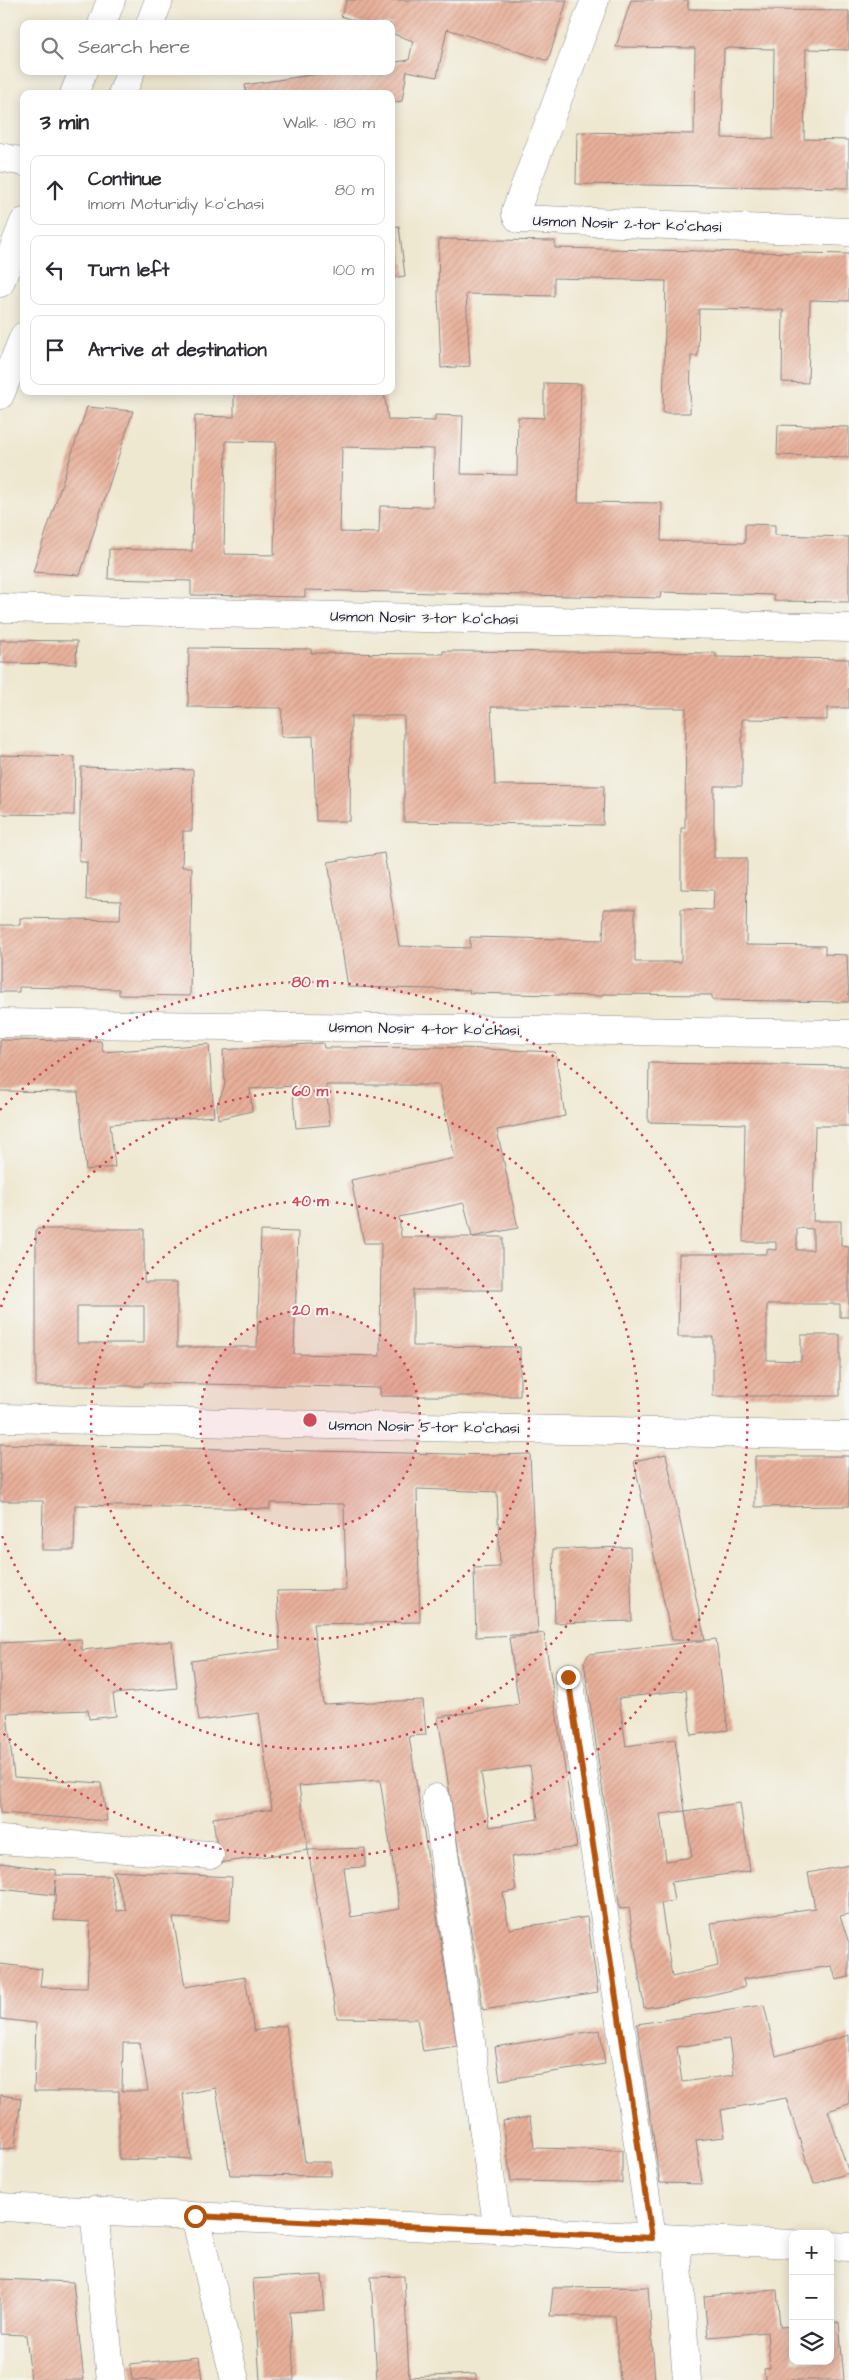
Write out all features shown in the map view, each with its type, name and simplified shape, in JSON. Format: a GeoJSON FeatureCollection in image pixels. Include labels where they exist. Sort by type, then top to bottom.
{"type":"FeatureCollection","features":[{"type":"Feature","properties":{"kind":"street"},"geometry":{"type":"LineString","coordinates":[[104,20],[111,0]]}},
{"type":"Feature","properties":{"kind":"street"},"geometry":{"type":"LineString","coordinates":[[152,20],[160,0]]}},
{"type":"Feature","properties":{"kind":"street","name":"Usmon Nosir 2-tor koʻchasi"},"geometry":{"type":"LineString","coordinates":[[595,0],[516,210],[516,215],[519,218],[849,232]]}},
{"type":"Feature","properties":{"kind":"street"},"geometry":{"type":"LineString","coordinates":[[76,90],[81,75]]}},
{"type":"Feature","properties":{"kind":"street"},"geometry":{"type":"LineString","coordinates":[[124,90],[129,75]]}},
{"type":"Feature","properties":{"kind":"street"},"geometry":{"type":"LineString","coordinates":[[0,157],[20,161]]}},
{"type":"Feature","properties":{"kind":"street"},"geometry":{"type":"LineString","coordinates":[[0,283],[7,245],[20,227]]}},
{"type":"Feature","properties":{"kind":"street"},"geometry":{"type":"LineString","coordinates":[[0,395],[20,346]]}},
{"type":"Feature","properties":{"kind":"street","name":"Usmon Nosir 3-tor koʻchasi"},"geometry":{"type":"LineString","coordinates":[[0,608],[849,628]]}},
{"type":"Feature","properties":{"kind":"street","name":"Usmon Nosir 4-tor koʻchasi"},"geometry":{"type":"LineString","coordinates":[[0,1023],[849,1034]]}},
{"type":"Feature","properties":{"kind":"street","name":"Usmon Nosir 5-tor koʻchasi"},"geometry":{"type":"LineString","coordinates":[[0,1418],[849,1436]]}},
{"type":"Feature","properties":{"kind":"street"},"geometry":{"type":"LineString","coordinates":[[568,1677],[687,2380]]}},
{"type":"Feature","properties":{"kind":"street"},"geometry":{"type":"LineString","coordinates":[[436,1798],[498,2230]]}},
{"type":"Feature","properties":{"kind":"street"},"geometry":{"type":"LineString","coordinates":[[0,1840],[210,1855]]}},
{"type":"Feature","properties":{"kind":"street"},"geometry":{"type":"LineString","coordinates":[[0,2207],[789,2244]]}},
{"type":"Feature","properties":{"kind":"street"},"geometry":{"type":"LineString","coordinates":[[94,2210],[111,2380]]}},
{"type":"Feature","properties":{"kind":"street"},"geometry":{"type":"LineString","coordinates":[[195,2216],[235,2380]]}},
{"type":"Feature","properties":{"kind":"street"},"geometry":{"type":"LineString","coordinates":[[834,2246],[849,2247]]}},
{"type":"Feature","properties":{"kind":"building"},"geometry":{"type":"Polygon","coordinates":[[[347,0],[567,0],[548,61],[447,29],[437,77],[407,71],[402,101],[395,102],[395,90],[246,90],[245,85],[311,75],[395,75],[395,62],[409,60],[413,41],[395,34],[395,20],[352,20],[341,16],[347,0]]]}},
{"type":"Feature","properties":{"kind":"building"},"geometry":{"type":"Polygon","coordinates":[[[631,0],[688,0],[688,9],[849,11],[849,50],[806,49],[804,139],[849,140],[849,188],[576,184],[577,132],[694,134],[695,48],[616,47],[631,0]],[[724,48],[722,138],[773,139],[774,49],[724,48]]]}},
{"type":"Feature","properties":{"kind":"building"},"geometry":{"type":"Polygon","coordinates":[[[395,226],[399,226],[405,276],[395,277],[395,226]]]}},
{"type":"Feature","properties":{"kind":"building"},"geometry":{"type":"Polygon","coordinates":[[[439,239],[555,241],[555,248],[849,254],[849,301],[810,300],[808,383],[782,382],[783,310],[699,309],[698,356],[691,356],[690,413],[663,413],[666,281],[554,278],[554,296],[466,294],[470,366],[441,368],[438,294],[439,239]]]}},
{"type":"Feature","properties":{"kind":"building"},"geometry":{"type":"Polygon","coordinates":[[[544,383],[581,384],[578,502],[662,503],[661,541],[745,543],[745,524],[775,525],[775,535],[849,537],[849,602],[774,601],[774,595],[661,592],[660,598],[305,590],[305,597],[191,595],[191,581],[108,579],[109,549],[192,551],[195,416],[234,417],[234,395],[385,395],[388,420],[435,421],[435,415],[463,416],[461,474],[517,475],[518,417],[544,418],[544,383]],[[226,441],[224,554],[274,555],[276,442],[226,441]],[[342,447],[340,532],[379,533],[380,506],[433,507],[434,449],[342,447]]]}},
{"type":"Feature","properties":{"kind":"building"},"geometry":{"type":"Polygon","coordinates":[[[87,407],[133,411],[80,575],[33,572],[87,407]]]}},
{"type":"Feature","properties":{"kind":"building"},"geometry":{"type":"Polygon","coordinates":[[[778,425],[849,427],[849,457],[777,455],[778,425]]]}},
{"type":"Feature","properties":{"kind":"building"},"geometry":{"type":"Polygon","coordinates":[[[0,640],[77,641],[76,664],[0,663],[0,640]]]}},
{"type":"Feature","properties":{"kind":"building"},"geometry":{"type":"Polygon","coordinates":[[[189,648],[311,649],[311,653],[443,654],[443,651],[716,653],[716,657],[849,659],[849,708],[827,708],[827,720],[742,719],[742,786],[714,786],[714,858],[747,858],[746,945],[825,946],[825,954],[847,955],[849,1002],[712,1000],[712,995],[602,994],[602,996],[469,993],[470,990],[348,987],[328,862],[384,853],[399,946],[470,948],[470,937],[603,940],[604,909],[635,909],[635,962],[681,962],[681,909],[713,910],[714,890],[681,889],[681,828],[685,828],[686,708],[491,707],[495,785],[604,786],[603,825],[404,822],[404,716],[351,716],[350,821],[316,821],[313,736],[281,737],[282,708],[188,707],[189,648]]]}},
{"type":"Feature","properties":{"kind":"building"},"geometry":{"type":"Polygon","coordinates":[[[0,755],[75,757],[74,815],[0,814],[0,755]]]}},
{"type":"Feature","properties":{"kind":"building"},"geometry":{"type":"Polygon","coordinates":[[[81,767],[193,770],[192,831],[183,831],[182,867],[192,867],[190,996],[119,995],[119,989],[19,987],[19,992],[0,992],[0,925],[20,925],[20,918],[120,920],[121,901],[86,900],[87,862],[79,862],[81,767]]]}},
{"type":"Feature","properties":{"kind":"building"},"geometry":{"type":"Polygon","coordinates":[[[0,1040],[101,1041],[103,1052],[209,1044],[214,1116],[110,1124],[115,1167],[86,1170],[78,1092],[0,1091],[0,1040]]]}},
{"type":"Feature","properties":{"kind":"building"},"geometry":{"type":"Polygon","coordinates":[[[323,1043],[324,1048],[437,1047],[555,1052],[565,1116],[497,1130],[518,1228],[472,1237],[503,1237],[503,1290],[413,1290],[413,1346],[520,1347],[520,1396],[380,1396],[380,1388],[257,1385],[144,1383],[144,1386],[36,1386],[36,1229],[144,1229],[144,1282],[177,1282],[177,1347],[257,1347],[261,1231],[298,1232],[294,1354],[380,1356],[381,1243],[364,1243],[351,1180],[455,1158],[439,1085],[326,1085],[330,1125],[296,1128],[292,1086],[250,1089],[252,1111],[218,1119],[217,1105],[225,1085],[223,1050],[323,1043]],[[464,1203],[399,1217],[401,1237],[472,1237],[464,1203]],[[77,1306],[77,1343],[144,1343],[144,1306],[77,1306]]]}},
{"type":"Feature","properties":{"kind":"building"},"geometry":{"type":"Polygon","coordinates":[[[649,1063],[849,1066],[849,1126],[815,1126],[813,1221],[841,1221],[841,1246],[849,1247],[849,1317],[840,1317],[840,1304],[767,1304],[767,1360],[801,1361],[801,1335],[840,1335],[840,1396],[713,1396],[713,1337],[678,1337],[679,1254],[767,1254],[767,1249],[776,1250],[776,1242],[743,1242],[745,1124],[648,1122],[649,1063]],[[797,1228],[797,1250],[813,1250],[813,1229],[797,1228]]]}},
{"type":"Feature","properties":{"kind":"building"},"geometry":{"type":"Polygon","coordinates":[[[0,1444],[495,1455],[530,1454],[538,1634],[476,1637],[474,1568],[500,1567],[497,1492],[417,1489],[420,1622],[313,1624],[323,1704],[423,1700],[426,1735],[409,1736],[457,2046],[423,2051],[417,2019],[337,2018],[308,1850],[219,1863],[213,1818],[272,1809],[259,1713],[199,1721],[191,1661],[280,1649],[277,1591],[346,1590],[344,1504],[270,1503],[270,1509],[75,1505],[74,1550],[42,1550],[43,1501],[0,1501],[0,1444]],[[380,1780],[299,1786],[308,1850],[365,1848],[365,1867],[344,1868],[351,1917],[400,1909],[380,1780]]]}},
{"type":"Feature","properties":{"kind":"building"},"geometry":{"type":"Polygon","coordinates":[[[666,1454],[705,1640],[672,1640],[634,1461],[666,1454]]]}},
{"type":"Feature","properties":{"kind":"building"},"geometry":{"type":"Polygon","coordinates":[[[755,1456],[849,1456],[849,1506],[755,1507],[755,1456]]]}},
{"type":"Feature","properties":{"kind":"building"},"geometry":{"type":"Polygon","coordinates":[[[630,1547],[632,1621],[555,1623],[553,1549],[630,1547]]]}},
{"type":"Feature","properties":{"kind":"building"},"geometry":{"type":"Polygon","coordinates":[[[544,1633],[577,1847],[511,1857],[516,1891],[503,1893],[509,1929],[587,1917],[598,1992],[483,2010],[438,1717],[519,1705],[509,1638],[544,1633]],[[530,1766],[481,1773],[490,1827],[538,1819],[530,1766]]]}},
{"type":"Feature","properties":{"kind":"building"},"geometry":{"type":"Polygon","coordinates":[[[81,1639],[82,1650],[172,1641],[177,1688],[113,1694],[116,1716],[89,1719],[88,1710],[7,1713],[14,1777],[101,1783],[107,1821],[0,1813],[0,1643],[81,1639]]]}},
{"type":"Feature","properties":{"kind":"building"},"geometry":{"type":"Polygon","coordinates":[[[716,1639],[728,1730],[691,1735],[686,1690],[619,1698],[626,1746],[675,1739],[685,1811],[740,1803],[750,1871],[671,1882],[674,1901],[661,1903],[672,1977],[718,1966],[711,1923],[815,1908],[808,1873],[849,1865],[849,1914],[840,1916],[849,1943],[849,1977],[836,1980],[832,1966],[743,1979],[745,1987],[644,2008],[629,1908],[620,1909],[584,1662],[589,1654],[716,1639]],[[685,1811],[660,1814],[666,1861],[692,1857],[685,1811]]]}},
{"type":"Feature","properties":{"kind":"building"},"geometry":{"type":"Polygon","coordinates":[[[0,1863],[56,1870],[56,1875],[110,1876],[117,1911],[126,1910],[113,1871],[232,1877],[230,1920],[173,1918],[185,1987],[245,1977],[254,2031],[286,2025],[305,2162],[331,2162],[331,2176],[230,2175],[216,2088],[183,2094],[191,2159],[157,2157],[157,2160],[119,2159],[119,2091],[34,2091],[36,2023],[0,2019],[0,1964],[42,1969],[40,1987],[87,1988],[90,1922],[54,1920],[56,1880],[54,1895],[0,1889],[0,1863]],[[123,2043],[122,2091],[148,2091],[140,2043],[123,2043]]]}},
{"type":"Feature","properties":{"kind":"building"},"geometry":{"type":"Polygon","coordinates":[[[764,2005],[776,2056],[849,2035],[849,2104],[828,2111],[849,2173],[814,2184],[786,2098],[721,2110],[725,2137],[696,2140],[702,2184],[660,2183],[637,2024],[764,2005]],[[729,2039],[677,2047],[682,2082],[734,2075],[729,2039]]]}},
{"type":"Feature","properties":{"kind":"building"},"geometry":{"type":"Polygon","coordinates":[[[600,2030],[605,2064],[500,2080],[495,2047],[600,2030]]]}},
{"type":"Feature","properties":{"kind":"building"},"geometry":{"type":"Polygon","coordinates":[[[0,2095],[21,2098],[15,2148],[0,2149],[0,2095]]]}},
{"type":"Feature","properties":{"kind":"building"},"geometry":{"type":"Polygon","coordinates":[[[530,2117],[534,2148],[622,2150],[622,2183],[511,2181],[503,2121],[530,2117]]]}},
{"type":"Feature","properties":{"kind":"building"},"geometry":{"type":"Polygon","coordinates":[[[322,2275],[325,2310],[290,2312],[294,2380],[260,2380],[253,2279],[322,2275]]]}},
{"type":"Feature","properties":{"kind":"building"},"geometry":{"type":"Polygon","coordinates":[[[404,2276],[409,2377],[476,2374],[476,2380],[377,2380],[371,2277],[404,2276]]]}},
{"type":"Feature","properties":{"kind":"building"},"geometry":{"type":"Polygon","coordinates":[[[0,2279],[73,2282],[84,2380],[31,2380],[26,2335],[0,2334],[0,2279]]]}},
{"type":"Feature","properties":{"kind":"building"},"geometry":{"type":"Polygon","coordinates":[[[648,2287],[655,2380],[620,2380],[615,2316],[550,2316],[553,2288],[648,2287]]]}},
{"type":"Feature","properties":{"kind":"building"},"geometry":{"type":"Polygon","coordinates":[[[777,2290],[780,2327],[789,2326],[789,2365],[834,2365],[834,2323],[839,2322],[844,2380],[765,2380],[764,2369],[770,2368],[767,2332],[708,2337],[704,2296],[777,2290]]]}},
{"type":"Feature","properties":{"kind":"building"},"geometry":{"type":"Polygon","coordinates":[[[199,2357],[202,2380],[132,2380],[130,2364],[199,2357]]]}},
{"type":"Feature","properties":{"kind":"route"},"geometry":{"type":"LineString","coordinates":[[195,2216],[652,2238],[568,1677]]}}]}
